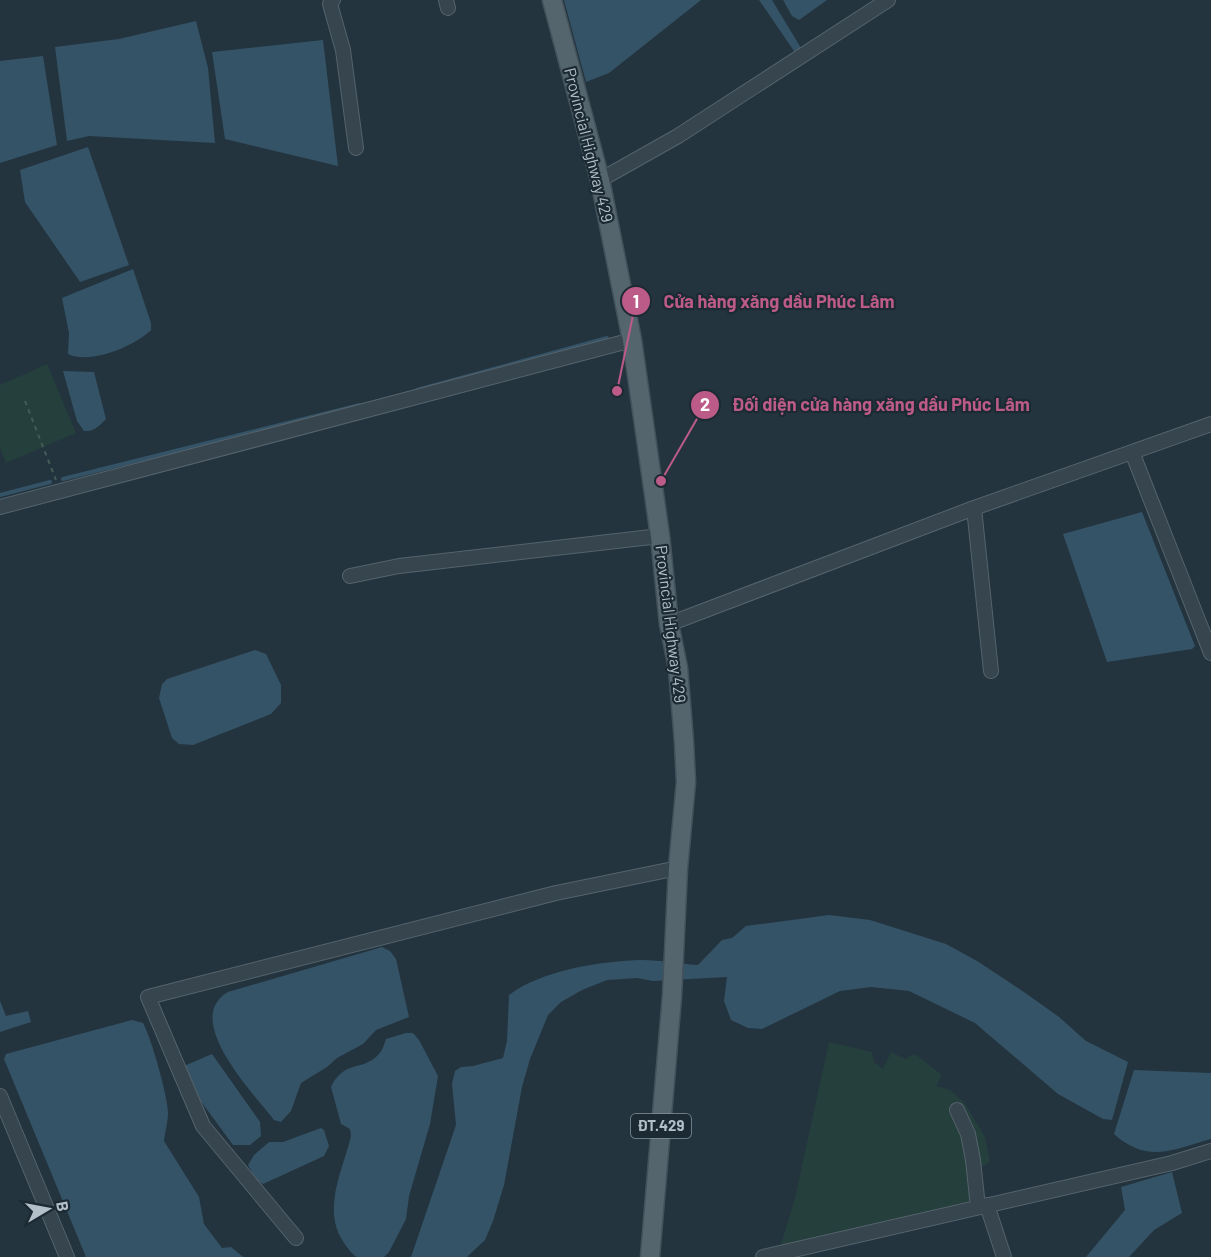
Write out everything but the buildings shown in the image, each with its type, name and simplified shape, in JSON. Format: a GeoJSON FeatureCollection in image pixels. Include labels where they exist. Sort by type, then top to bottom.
{"type":"FeatureCollection","features":[{"type":"Feature","properties":{"kind":"main road","name":"Provincial Highway 429"},"geometry":{"type":"LineString","coordinates":[[552,0],[600,180],[632,340],[660,536],[669,624],[678,668],[685,772],[672,996],[651,1257]]}},
{"type":"Feature","properties":{"kind":"street"},"geometry":{"type":"LineString","coordinates":[[333,0],[330,4],[343,50],[356,148]]}},
{"type":"Feature","properties":{"kind":"street"},"geometry":{"type":"LineString","coordinates":[[600,180],[678,136],[888,0]]}},
{"type":"Feature","properties":{"kind":"street"},"geometry":{"type":"LineString","coordinates":[[0,507],[632,340]]}},
{"type":"Feature","properties":{"kind":"street"},"geometry":{"type":"LineString","coordinates":[[669,624],[974,508],[1211,424]]}},
{"type":"Feature","properties":{"kind":"street"},"geometry":{"type":"LineString","coordinates":[[1132,452],[1211,652]]}},
{"type":"Feature","properties":{"kind":"street"},"geometry":{"type":"LineString","coordinates":[[974,508],[991,671]]}},
{"type":"Feature","properties":{"kind":"street"},"geometry":{"type":"LineString","coordinates":[[350,576],[399,566],[660,536]]}},
{"type":"Feature","properties":{"kind":"street"},"geometry":{"type":"LineString","coordinates":[[296,1238],[203,1126],[148,997],[556,894],[678,868]]}},
{"type":"Feature","properties":{"kind":"street"},"geometry":{"type":"LineString","coordinates":[[0,1096],[67,1257]]}},
{"type":"Feature","properties":{"kind":"street"},"geometry":{"type":"LineString","coordinates":[[957,1110],[968,1134],[983,1206],[1004,1257]]}},
{"type":"Feature","properties":{"kind":"street"},"geometry":{"type":"LineString","coordinates":[[763,1257],[1172,1163],[1211,1151]]}},
{"type":"Feature","properties":{"kind":"path"},"geometry":{"type":"LineString","coordinates":[[25,401],[61,491]]}},
{"type":"Feature","properties":{"kind":"green space"},"geometry":{"type":"Polygon","coordinates":[[[47,364],[76,433],[6,463],[0,448],[0,385],[47,364]]]}},
{"type":"Feature","properties":{"kind":"green space"},"geometry":{"type":"Polygon","coordinates":[[[829,1042],[872,1052],[874,1062],[883,1069],[891,1052],[905,1059],[915,1054],[942,1075],[936,1086],[950,1090],[964,1102],[985,1137],[990,1162],[970,1174],[980,1201],[780,1248],[795,1198],[829,1042]]]}},
{"type":"Feature","properties":{"kind":"water"},"geometry":{"type":"Polygon","coordinates":[[[564,0],[701,0],[609,73],[586,82],[564,0]]]}},
{"type":"Feature","properties":{"kind":"water"},"geometry":{"type":"Polygon","coordinates":[[[759,0],[772,0],[801,48],[794,51],[759,0]]]}},
{"type":"Feature","properties":{"kind":"water"},"geometry":{"type":"Polygon","coordinates":[[[783,0],[827,0],[799,20],[792,16],[783,0]]]}},
{"type":"Feature","properties":{"kind":"water"},"geometry":{"type":"Polygon","coordinates":[[[196,21],[208,68],[215,143],[89,136],[67,141],[55,47],[119,39],[196,21]]]}},
{"type":"Feature","properties":{"kind":"water"},"geometry":{"type":"Polygon","coordinates":[[[323,40],[338,166],[225,139],[212,52],[323,40]]]}},
{"type":"Feature","properties":{"kind":"water"},"geometry":{"type":"Polygon","coordinates":[[[43,56],[57,145],[0,163],[0,61],[43,56]]]}},
{"type":"Feature","properties":{"kind":"water"},"geometry":{"type":"Polygon","coordinates":[[[88,147],[129,265],[80,282],[25,202],[20,170],[88,147]]]}},
{"type":"Feature","properties":{"kind":"water"},"geometry":{"type":"Polygon","coordinates":[[[133,269],[151,323],[151,330],[124,348],[112,352],[88,357],[68,354],[69,333],[62,298],[133,269]]]}},
{"type":"Feature","properties":{"kind":"water"},"geometry":{"type":"Polygon","coordinates":[[[63,371],[94,372],[106,419],[94,429],[84,431],[77,421],[63,371]]]}},
{"type":"Feature","properties":{"kind":"water"},"geometry":{"type":"Polygon","coordinates":[[[1142,512],[1195,646],[1192,649],[1107,662],[1063,534],[1142,512]]]}},
{"type":"Feature","properties":{"kind":"water"},"geometry":{"type":"Polygon","coordinates":[[[255,650],[266,654],[281,685],[281,703],[271,714],[193,745],[179,744],[172,738],[159,698],[162,684],[167,679],[255,650]]]}},
{"type":"Feature","properties":{"kind":"water"},"geometry":{"type":"Polygon","coordinates":[[[829,915],[870,920],[946,944],[1024,992],[1059,1017],[1086,1041],[1128,1062],[1112,1120],[1103,1119],[1058,1094],[975,1023],[909,991],[871,987],[840,991],[762,1029],[748,1028],[731,1020],[724,1001],[727,977],[653,981],[637,978],[607,980],[561,1002],[548,1015],[530,1059],[522,1087],[504,1185],[485,1240],[467,1257],[411,1257],[456,1125],[452,1084],[455,1071],[461,1067],[503,1058],[507,1041],[509,995],[523,986],[555,973],[609,962],[642,960],[698,965],[722,940],[732,938],[746,926],[829,915]]]}},
{"type":"Feature","properties":{"kind":"water"},"geometry":{"type":"Polygon","coordinates":[[[382,947],[390,951],[396,959],[409,1017],[376,1030],[363,1044],[337,1058],[301,1083],[291,1111],[281,1122],[274,1120],[238,1075],[217,1038],[213,1020],[216,1004],[228,992],[382,947]]]}},
{"type":"Feature","properties":{"kind":"water"},"geometry":{"type":"Polygon","coordinates":[[[0,1001],[6,1016],[28,1011],[31,1022],[0,1032],[0,1001]]]}},
{"type":"Feature","properties":{"kind":"water"},"geometry":{"type":"Polygon","coordinates":[[[132,1020],[143,1023],[162,1081],[168,1113],[164,1141],[199,1197],[204,1224],[222,1248],[231,1247],[243,1257],[86,1257],[4,1059],[6,1054],[132,1020]]]}},
{"type":"Feature","properties":{"kind":"water"},"geometry":{"type":"Polygon","coordinates":[[[413,1033],[419,1040],[438,1076],[430,1124],[409,1196],[406,1219],[389,1252],[384,1257],[357,1257],[344,1243],[337,1230],[334,1217],[336,1190],[351,1136],[350,1129],[341,1124],[331,1087],[347,1069],[371,1061],[377,1056],[386,1039],[413,1033]]]}},
{"type":"Feature","properties":{"kind":"water"},"geometry":{"type":"Polygon","coordinates":[[[212,1054],[260,1122],[261,1136],[250,1145],[233,1145],[189,1085],[184,1066],[212,1054]]]}},
{"type":"Feature","properties":{"kind":"water"},"geometry":{"type":"Polygon","coordinates":[[[1134,1070],[1211,1073],[1211,1139],[1172,1150],[1149,1152],[1126,1143],[1114,1134],[1134,1070]]]}},
{"type":"Feature","properties":{"kind":"water"},"geometry":{"type":"Polygon","coordinates":[[[321,1128],[324,1130],[329,1146],[324,1156],[263,1184],[256,1180],[248,1165],[254,1155],[269,1142],[283,1142],[321,1128]]]}},
{"type":"Feature","properties":{"kind":"water"},"geometry":{"type":"Polygon","coordinates":[[[1172,1172],[1182,1213],[1154,1230],[1129,1257],[1086,1257],[1125,1210],[1121,1187],[1172,1172]]]}},
{"type":"Feature","properties":{"kind":"waterway"},"geometry":{"type":"LineString","coordinates":[[417,390],[607,338]]}},
{"type":"Feature","properties":{"kind":"waterway"},"geometry":{"type":"LineString","coordinates":[[63,479],[360,405]]}},
{"type":"Feature","properties":{"kind":"waterway"},"geometry":{"type":"LineString","coordinates":[[0,495],[50,482]]}},
{"type":"Feature","properties":{"kind":"place","name":"Cửa hàng xăng dầu Phúc Lâm"},"geometry":{"type":"Point","coordinates":[617,391]}},
{"type":"Feature","properties":{"kind":"place","name":"Đối diện cửa hàng xăng dầu Phúc Lâm"},"geometry":{"type":"Point","coordinates":[661,481]}}]}
